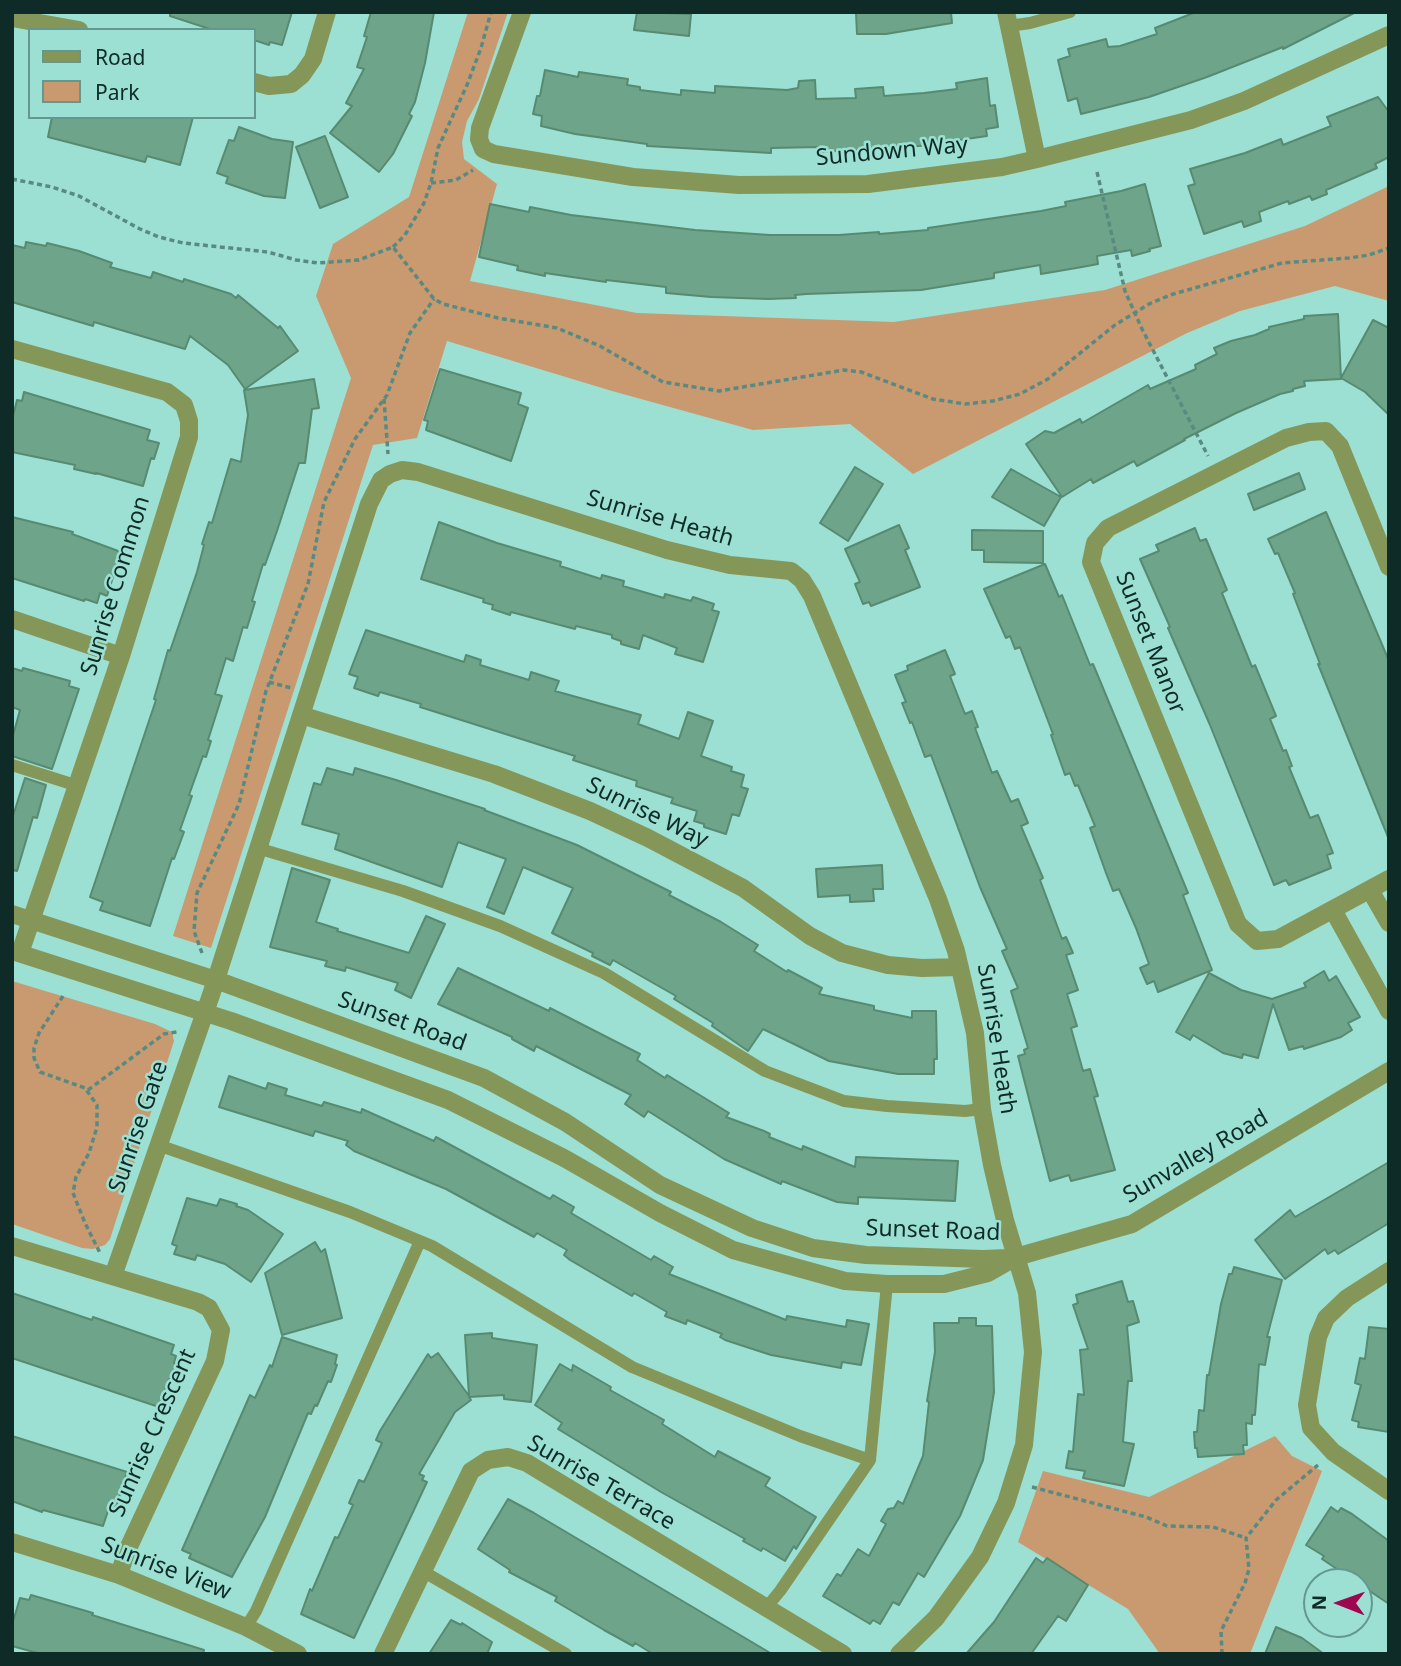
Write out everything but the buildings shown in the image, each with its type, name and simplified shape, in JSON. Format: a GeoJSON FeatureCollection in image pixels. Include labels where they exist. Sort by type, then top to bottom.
{"type":"FeatureCollection","features":[{"type":"Feature","properties":{"kind":"street"},"geometry":{"type":"LineString","coordinates":[[256,83],[269,86],[291,84],[302,75],[313,59],[327,12]]}},
{"type":"Feature","properties":{"kind":"street","name":"Sundown Way"},"geometry":{"type":"LineString","coordinates":[[522,12],[479,134],[484,149],[494,154],[633,177],[740,185],[868,184],[1002,167],[1037,159],[1180,123],[1244,101],[1389,35]]}},
{"type":"Feature","properties":{"kind":"street"},"geometry":{"type":"LineString","coordinates":[[12,18],[68,28]]}},
{"type":"Feature","properties":{"kind":"street"},"geometry":{"type":"LineString","coordinates":[[1008,19],[1037,159]]}},
{"type":"Feature","properties":{"kind":"street","name":"Sunrise Common"},"geometry":{"type":"LineString","coordinates":[[12,349],[167,392],[184,405],[189,421],[188,437],[121,656],[32,920],[16,952]]}},
{"type":"Feature","properties":{"kind":"street","name":"Sunset Manor"},"geometry":{"type":"LineString","coordinates":[[1389,567],[1340,446],[1326,431],[1286,438],[1108,528],[1095,543],[1091,562],[1238,924],[1257,941],[1278,939],[1389,879]]}},
{"type":"Feature","properties":{"kind":"street","name":"Sunrise Heath"},"geometry":{"type":"LineString","coordinates":[[390,474],[402,470],[418,472],[667,550],[730,565],[791,571],[802,580],[812,596],[938,899],[960,967],[975,1033],[982,1109],[998,1191],[1016,1257]]}},
{"type":"Feature","properties":{"kind":"street"},"geometry":{"type":"LineString","coordinates":[[213,988],[369,504],[381,480],[390,474]]}},
{"type":"Feature","properties":{"kind":"street"},"geometry":{"type":"LineString","coordinates":[[12,619],[121,656]]}},
{"type":"Feature","properties":{"kind":"street","name":"Sunrise Way"},"geometry":{"type":"LineString","coordinates":[[301,715],[494,774],[590,811],[743,888],[810,936],[842,953],[888,965],[960,967]]}},
{"type":"Feature","properties":{"kind":"street"},"geometry":{"type":"LineString","coordinates":[[1370,890],[1389,923]]}},
{"type":"Feature","properties":{"kind":"street"},"geometry":{"type":"LineString","coordinates":[[1333,910],[1389,1011]]}},
{"type":"Feature","properties":{"kind":"street","name":"Sunset Road"},"geometry":{"type":"LineString","coordinates":[[12,914],[213,988],[484,1078],[565,1122],[660,1185],[752,1227],[813,1248],[866,1255],[983,1259],[1016,1257]]}},
{"type":"Feature","properties":{"kind":"street","name":"Sunset Road"},"geometry":{"type":"LineString","coordinates":[[16,952],[205,1013],[448,1100],[564,1158],[733,1250],[845,1281],[887,1284],[944,1284],[988,1273],[1016,1257]]}},
{"type":"Feature","properties":{"kind":"street","name":"Sunrise Gate"},"geometry":{"type":"LineString","coordinates":[[113,1276],[213,988]]}},
{"type":"Feature","properties":{"kind":"street","name":"Sunvalley Road"},"geometry":{"type":"LineString","coordinates":[[1016,1257],[1132,1224],[1389,1071]]}},
{"type":"Feature","properties":{"kind":"street","name":"Sunrise Crescent"},"geometry":{"type":"LineString","coordinates":[[12,1246],[198,1302],[209,1308],[220,1330],[215,1361],[126,1553],[119,1575]]}},
{"type":"Feature","properties":{"kind":"street"},"geometry":{"type":"LineString","coordinates":[[899,1654],[936,1618],[980,1558],[1013,1483],[1024,1445],[1033,1352],[1027,1293],[1016,1257]]}},
{"type":"Feature","properties":{"kind":"street"},"geometry":{"type":"LineString","coordinates":[[1389,1271],[1347,1298],[1326,1318],[1318,1337],[1307,1405],[1311,1428],[1333,1452],[1389,1491]]}},
{"type":"Feature","properties":{"kind":"street","name":"Sunrise Terrace"},"geometry":{"type":"LineString","coordinates":[[383,1654],[471,1471],[488,1460],[508,1457],[527,1463],[843,1654]]}},
{"type":"Feature","properties":{"kind":"street","name":"Sunrise View"},"geometry":{"type":"LineString","coordinates":[[12,1542],[119,1575],[246,1627],[298,1654]]}},
{"type":"Feature","properties":{"kind":"lane"},"geometry":{"type":"LineString","coordinates":[[1008,19],[1030,23],[1070,12]]}},
{"type":"Feature","properties":{"kind":"lane"},"geometry":{"type":"LineString","coordinates":[[12,765],[78,786]]}},
{"type":"Feature","properties":{"kind":"lane"},"geometry":{"type":"LineString","coordinates":[[257,848],[403,891],[500,926],[604,973],[765,1071],[845,1101],[887,1107],[965,1111],[982,1109]]}},
{"type":"Feature","properties":{"kind":"lane"},"geometry":{"type":"LineString","coordinates":[[158,1145],[350,1212],[420,1241],[554,1318],[632,1367],[800,1436],[870,1460]]}},
{"type":"Feature","properties":{"kind":"lane"},"geometry":{"type":"LineString","coordinates":[[246,1627],[262,1598],[420,1241]]}},
{"type":"Feature","properties":{"kind":"lane"},"geometry":{"type":"LineString","coordinates":[[766,1608],[870,1460],[887,1284]]}},
{"type":"Feature","properties":{"kind":"lane"},"geometry":{"type":"LineString","coordinates":[[424,1572],[566,1654]]}},
{"type":"Feature","properties":{"kind":"path"},"geometry":{"type":"LineString","coordinates":[[12,179],[79,196],[140,229],[183,243],[268,252],[296,260],[359,260],[393,247],[413,224],[431,183],[438,148],[467,85],[491,12]]}},
{"type":"Feature","properties":{"kind":"path"},"geometry":{"type":"LineString","coordinates":[[431,183],[456,180],[473,170]]}},
{"type":"Feature","properties":{"kind":"path"},"geometry":{"type":"LineString","coordinates":[[1097,173],[1125,291],[1208,456]]}},
{"type":"Feature","properties":{"kind":"path"},"geometry":{"type":"LineString","coordinates":[[393,247],[434,299],[443,304],[498,318],[557,328],[600,346],[663,382],[719,391],[819,372],[844,370],[861,372],[933,399],[965,404],[1020,394],[1048,379],[1134,312],[1170,295],[1282,263],[1359,256],[1389,248]]}},
{"type":"Feature","properties":{"kind":"path"},"geometry":{"type":"LineString","coordinates":[[202,953],[194,931],[197,893],[239,804],[269,682],[300,610],[308,584],[324,502],[355,439],[384,399],[400,365],[410,333],[434,299]]}},
{"type":"Feature","properties":{"kind":"path"},"geometry":{"type":"LineString","coordinates":[[384,399],[390,474]]}},
{"type":"Feature","properties":{"kind":"path"},"geometry":{"type":"LineString","coordinates":[[269,682],[292,688]]}},
{"type":"Feature","properties":{"kind":"path"},"geometry":{"type":"LineString","coordinates":[[63,996],[38,1033],[34,1058],[40,1072],[88,1090],[97,1105],[97,1127],[89,1153],[76,1177],[73,1193],[100,1253]]}},
{"type":"Feature","properties":{"kind":"path"},"geometry":{"type":"LineString","coordinates":[[88,1090],[164,1034],[177,1032]]}},
{"type":"Feature","properties":{"kind":"path"},"geometry":{"type":"LineString","coordinates":[[1222,1654],[1222,1631],[1249,1569],[1246,1538],[1276,1500],[1333,1452]]}},
{"type":"Feature","properties":{"kind":"path"},"geometry":{"type":"LineString","coordinates":[[1013,1483],[1146,1517],[1167,1526],[1213,1527],[1246,1538]]}},
{"type":"Feature","properties":{"kind":"green space"},"geometry":{"type":"Polygon","coordinates":[[[468,12],[508,12],[479,99],[467,121],[462,142],[464,159],[497,184],[470,281],[637,313],[894,322],[1105,290],[1305,226],[1389,186],[1389,301],[1335,286],[1240,311],[1187,333],[913,474],[850,424],[753,430],[447,341],[417,438],[373,445],[211,948],[173,936],[351,378],[316,296],[333,244],[409,197],[468,12]]]}},
{"type":"Feature","properties":{"kind":"green space"},"geometry":{"type":"Polygon","coordinates":[[[12,981],[155,1024],[172,1032],[174,1041],[110,1239],[105,1245],[93,1249],[82,1248],[12,1224],[12,981]]]}},
{"type":"Feature","properties":{"kind":"green space"},"geometry":{"type":"Polygon","coordinates":[[[1275,1436],[1292,1456],[1322,1471],[1250,1654],[1160,1654],[1128,1609],[1018,1542],[1043,1471],[1149,1497],[1275,1436]]]}}]}
